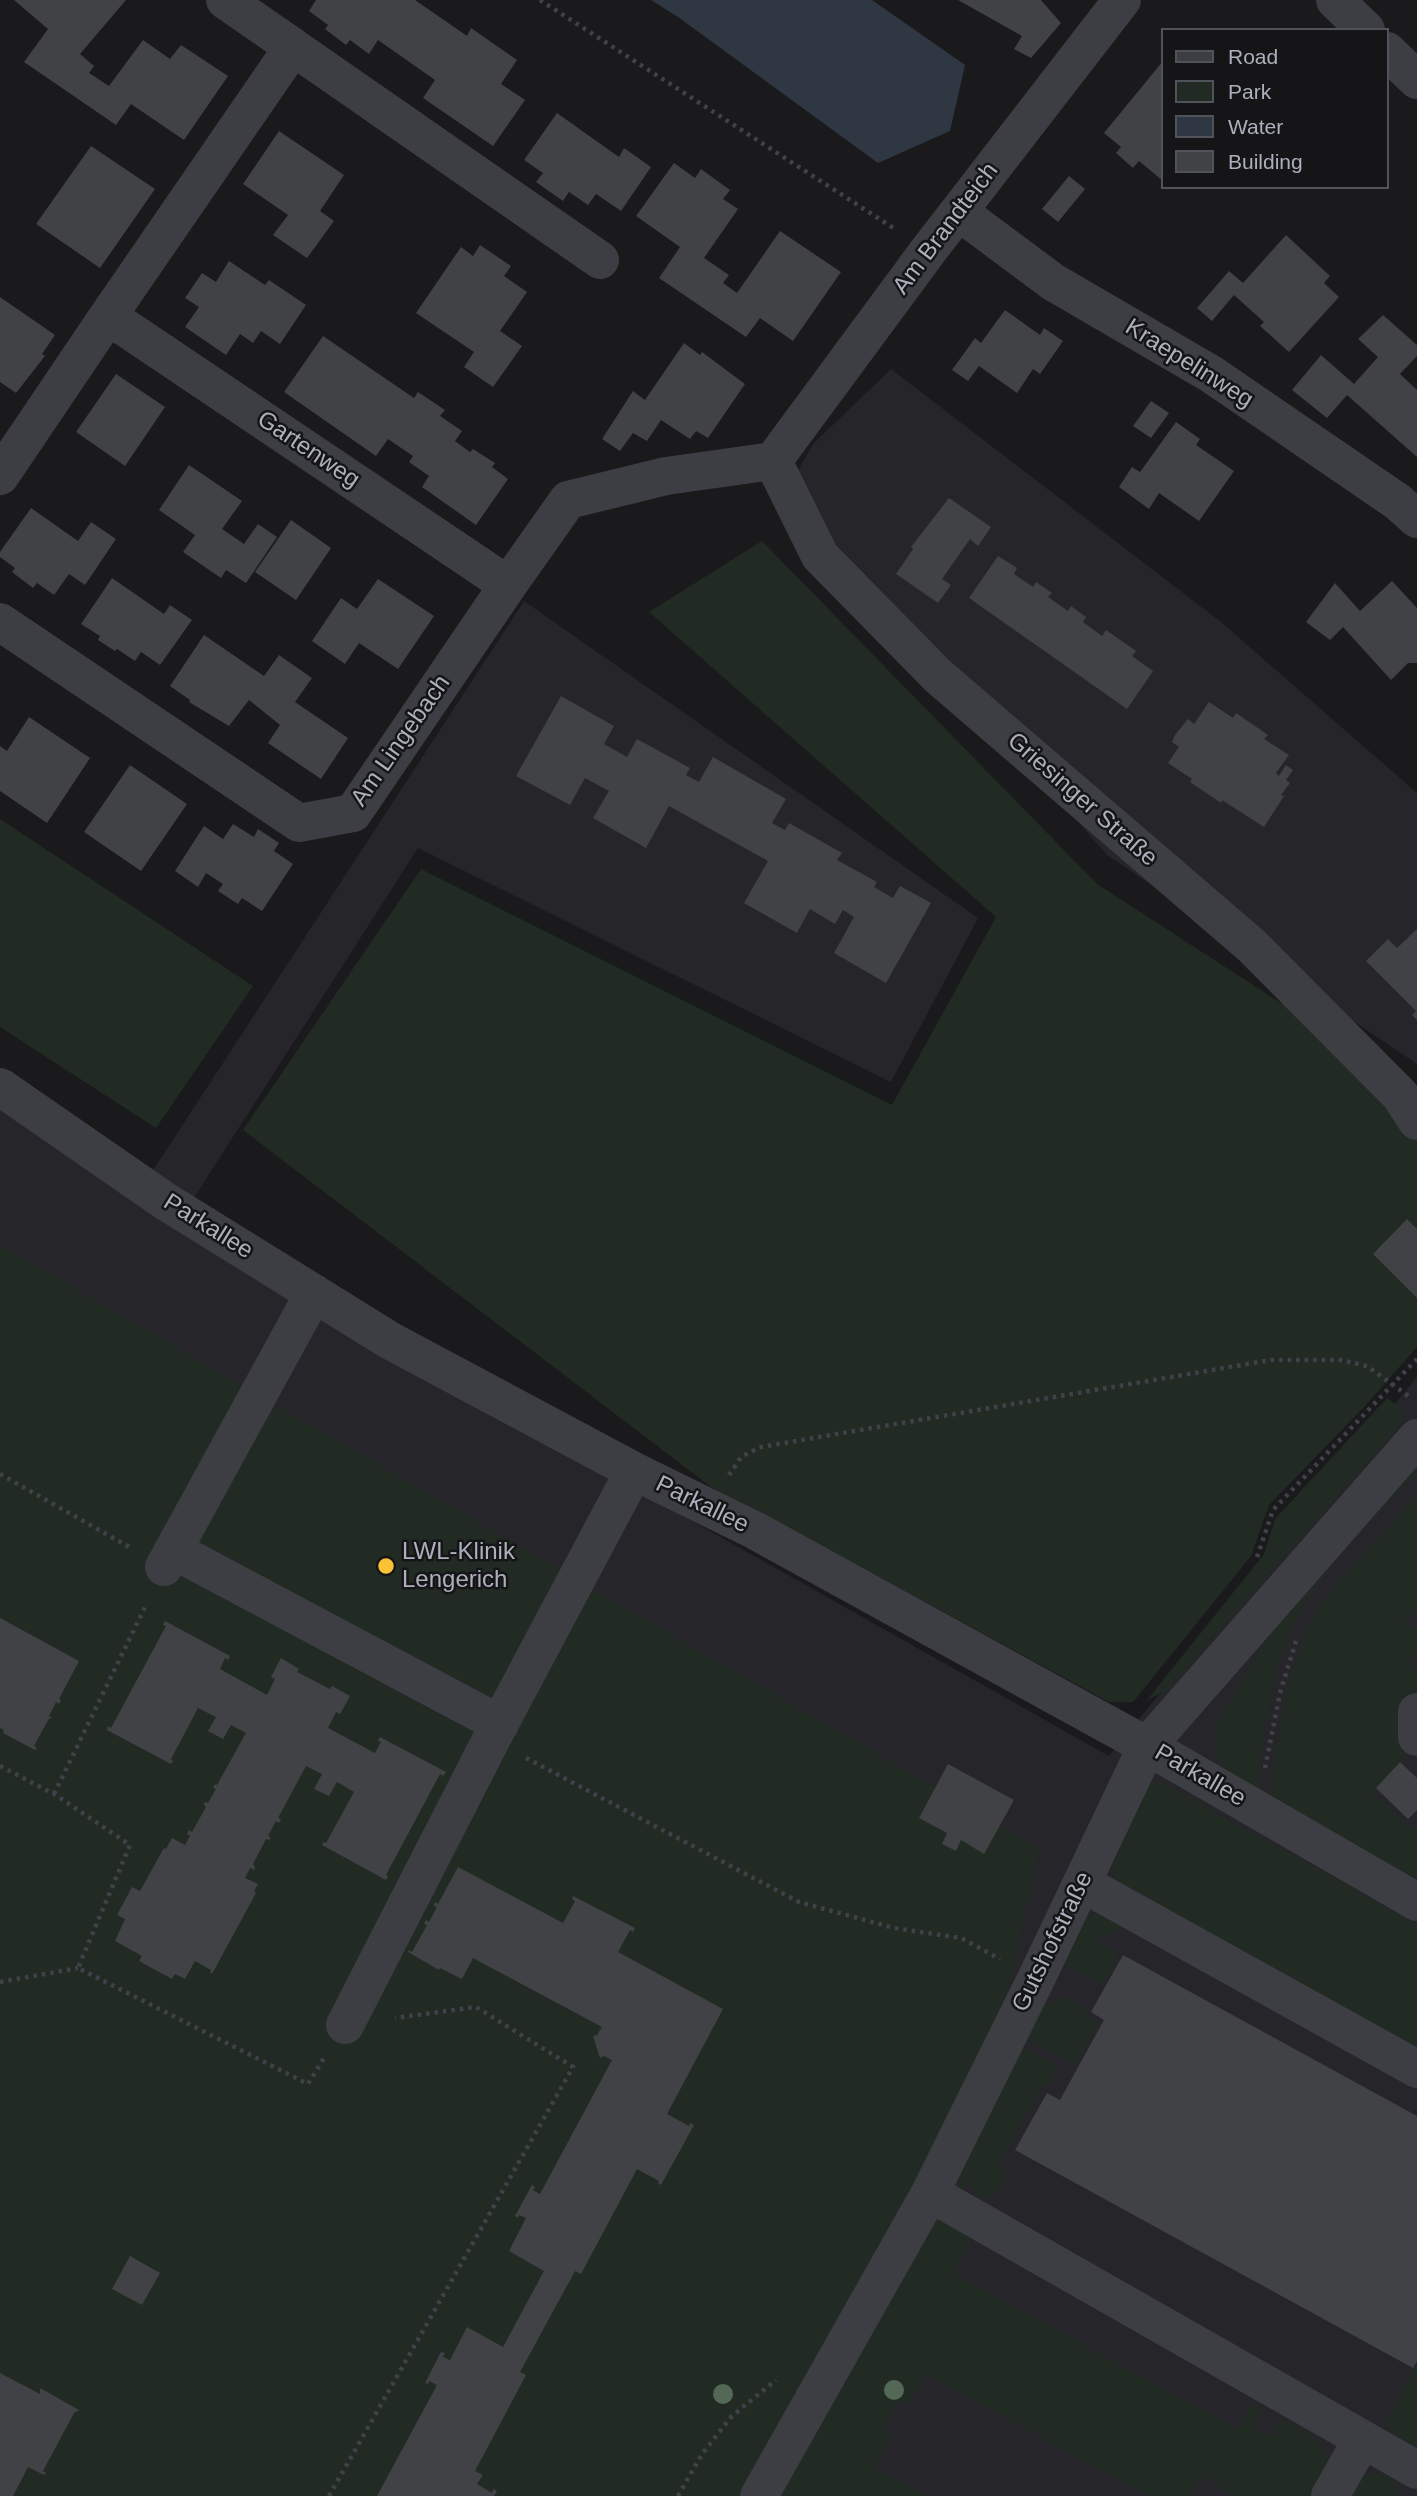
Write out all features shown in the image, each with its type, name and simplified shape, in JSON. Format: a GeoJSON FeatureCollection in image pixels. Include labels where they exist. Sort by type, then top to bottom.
{"type":"FeatureCollection","features":[{"type":"Feature","properties":{"kind":"street"},"geometry":{"type":"LineString","coordinates":[[225,0],[600,260]]}},
{"type":"Feature","properties":{"kind":"street","name":"Am Brandteich"},"geometry":{"type":"LineString","coordinates":[[773,461],[928,251],[1122,0]]}},
{"type":"Feature","properties":{"kind":"street"},"geometry":{"type":"LineString","coordinates":[[1335,0],[1364,28]]}},
{"type":"Feature","properties":{"kind":"street"},"geometry":{"type":"LineString","coordinates":[[0,476],[293,47]]}},
{"type":"Feature","properties":{"kind":"street"},"geometry":{"type":"LineString","coordinates":[[1389,53],[1417,80]]}},
{"type":"Feature","properties":{"kind":"street","name":"Kraepelinweg"},"geometry":{"type":"LineString","coordinates":[[959,212],[1053,282],[1211,374],[1398,502],[1417,519]]}},
{"type":"Feature","properties":{"kind":"street","name":"Gartenweg"},"geometry":{"type":"LineString","coordinates":[[108,316],[508,585]]}},
{"type":"Feature","properties":{"kind":"street","name":"Am Lingebach"},"geometry":{"type":"LineString","coordinates":[[0,622],[299,823],[353,813],[568,500],[666,475],[773,461]]}},
{"type":"Feature","properties":{"kind":"street","name":"Griesinger Straße"},"geometry":{"type":"LineString","coordinates":[[773,461],[820,556],[938,676],[1252,946],[1400,1095],[1417,1121]]}},
{"type":"Feature","properties":{"kind":"street","name":"Parkallee"},"geometry":{"type":"LineString","coordinates":[[0,1087],[165,1201],[389,1340],[634,1471],[756,1531],[1147,1746],[1417,1902]]}},
{"type":"Feature","properties":{"kind":"street"},"geometry":{"type":"LineString","coordinates":[[314,1293],[169,1559],[495,1732]]}},
{"type":"Feature","properties":{"kind":"street","name":"Gutshofstraße"},"geometry":{"type":"LineString","coordinates":[[759,2496],[930,2193],[1147,1746],[1417,1438]]}},
{"type":"Feature","properties":{"kind":"street"},"geometry":{"type":"LineString","coordinates":[[345,2025],[495,1732],[634,1471]]}},
{"type":"Feature","properties":{"kind":"street"},"geometry":{"type":"LineString","coordinates":[[1417,1712],[1417,1737]]}},
{"type":"Feature","properties":{"kind":"street"},"geometry":{"type":"LineString","coordinates":[[1082,1883],[1417,2069]]}},
{"type":"Feature","properties":{"kind":"street"},"geometry":{"type":"LineString","coordinates":[[930,2193],[1417,2470]]}},
{"type":"Feature","properties":{"kind":"street"},"geometry":{"type":"LineString","coordinates":[[1330,2496],[1362,2440]]}},
{"type":"Feature","properties":{"kind":"path"},"geometry":{"type":"LineString","coordinates":[[540,0],[928,251]]}},
{"type":"Feature","properties":{"kind":"path"},"geometry":{"type":"LineString","coordinates":[[1256,1558],[1273,1510],[1417,1359]]}},
{"type":"Feature","properties":{"kind":"path"},"geometry":{"type":"LineString","coordinates":[[705,1506],[742,1456],[761,1447],[1271,1360],[1341,1360],[1367,1366],[1417,1402]]}},
{"type":"Feature","properties":{"kind":"path"},"geometry":{"type":"LineString","coordinates":[[0,1474],[169,1559],[54,1794]]}},
{"type":"Feature","properties":{"kind":"path"},"geometry":{"type":"LineString","coordinates":[[1260,1811],[1266,1763],[1280,1693],[1299,1634]]}},
{"type":"Feature","properties":{"kind":"path"},"geometry":{"type":"LineString","coordinates":[[495,1732],[799,1902],[894,1928],[961,1938],[1009,1964]]}},
{"type":"Feature","properties":{"kind":"path"},"geometry":{"type":"LineString","coordinates":[[0,1766],[54,1794],[130,1844],[78,1968]]}},
{"type":"Feature","properties":{"kind":"path"},"geometry":{"type":"LineString","coordinates":[[0,1982],[78,1968],[308,2084],[345,2025],[476,2007],[573,2067],[329,2496]]}},
{"type":"Feature","properties":{"kind":"path"},"geometry":{"type":"LineString","coordinates":[[678,2496],[702,2454],[732,2416],[785,2373],[815,2360],[835,2365]]}},
{"type":"Feature","properties":{"kind":"shaded area"},"geometry":{"type":"Polygon","coordinates":[[[891,369],[1221,622],[1417,793],[1417,1064],[1107,855],[799,503],[797,472],[813,444],[891,369]]]}},
{"type":"Feature","properties":{"kind":"shaded area","name":"LWL-Klinik Lengerich"},"geometry":{"type":"Polygon","coordinates":[[[524,601],[978,918],[891,1082],[418,848],[174,1229],[1109,1756],[1417,1377],[1417,2496],[0,2496],[0,1103],[133,1201],[524,601]]]}},
{"type":"Feature","properties":{"kind":"green space"},"geometry":{"type":"Polygon","coordinates":[[[762,541],[1097,884],[1417,1091],[1417,1347],[1365,1406],[1269,1505],[1251,1556],[1133,1702],[1109,1702],[813,1541],[736,1506],[243,1130],[421,869],[892,1105],[996,917],[649,612],[762,541]]]}},
{"type":"Feature","properties":{"kind":"green space"},"geometry":{"type":"Polygon","coordinates":[[[0,819],[253,986],[156,1128],[0,1027],[0,819]]]}},
{"type":"Feature","properties":{"kind":"green space","name":"LWL-Klinik Lengerich"},"geometry":{"type":"Polygon","coordinates":[[[0,1245],[1039,1848],[978,2126],[1020,2045],[1058,2066],[1050,2084],[1044,2082],[997,2166],[1006,2174],[997,2192],[991,2197],[982,2197],[966,2178],[957,2221],[973,2236],[953,2273],[1238,2430],[1253,2404],[1262,2408],[1252,2427],[1270,2437],[1281,2419],[1306,2432],[1321,2445],[1329,2461],[1328,2471],[1314,2496],[1236,2496],[1202,2476],[1190,2496],[1149,2496],[925,2374],[910,2401],[898,2402],[882,2430],[891,2436],[874,2467],[927,2496],[0,2496],[0,1245]]]}},
{"type":"Feature","properties":{"kind":"green space"},"geometry":{"type":"Polygon","coordinates":[[[1387,1398],[1403,1410],[1403,1421],[1165,1691],[1147,1700],[1264,1554],[1275,1519],[1387,1398]]]}},
{"type":"Feature","properties":{"kind":"green space"},"geometry":{"type":"Polygon","coordinates":[[[1417,1454],[1417,1471],[1329,1568],[1300,1612],[1289,1635],[1271,1693],[1258,1792],[1223,1767],[1215,1750],[1216,1725],[1276,1625],[1417,1454]]]}},
{"type":"Feature","properties":{"kind":"green space"},"geometry":{"type":"Polygon","coordinates":[[[1417,1495],[1417,1610],[1403,1624],[1417,1630],[1417,1652],[1407,1664],[1417,1672],[1417,1682],[1404,1703],[1410,1754],[1401,1757],[1400,1762],[1372,1793],[1413,1829],[1417,1828],[1417,1880],[1270,1799],[1284,1697],[1305,1634],[1321,1602],[1417,1495]]]}},
{"type":"Feature","properties":{"kind":"green space"},"geometry":{"type":"Polygon","coordinates":[[[1160,1782],[1417,1924],[1417,2054],[1120,1888],[1113,1871],[1114,1860],[1150,1783],[1160,1782]]]}},
{"type":"Feature","properties":{"kind":"green space"},"geometry":{"type":"Polygon","coordinates":[[[1102,1911],[1131,1925],[1094,1941],[1118,1953],[1103,1985],[1058,1961],[1082,1917],[1102,1911]]]}},
{"type":"Feature","properties":{"kind":"green space"},"geometry":{"type":"Polygon","coordinates":[[[1058,1996],[1087,2010],[1086,2017],[1098,2023],[1075,2064],[1027,2038],[1030,2035],[1023,2032],[1040,1998],[1053,2005],[1058,1996]]]}},
{"type":"Feature","properties":{"kind":"green space"},"geometry":{"type":"Polygon","coordinates":[[[1417,2361],[1417,2449],[1397,2436],[1387,2424],[1417,2361]]]}},
{"type":"Feature","properties":{"kind":"green space"},"geometry":{"type":"Polygon","coordinates":[[[1371,2473],[1395,2481],[1395,2496],[1342,2496],[1355,2479],[1371,2473]]]}},
{"type":"Feature","properties":{"kind":"water"},"geometry":{"type":"Polygon","coordinates":[[[651,0],[872,0],[965,65],[950,131],[878,163],[651,0]]]}},
{"type":"Feature","properties":{"kind":"building"},"geometry":{"type":"Polygon","coordinates":[[[14,0],[126,0],[80,54],[94,66],[89,73],[109,86],[143,40],[170,59],[181,45],[228,76],[184,140],[131,104],[116,125],[24,62],[48,29],[14,0]]]}},
{"type":"Feature","properties":{"kind":"building"},"geometry":{"type":"Polygon","coordinates":[[[316,0],[415,0],[467,36],[471,28],[517,60],[501,84],[525,100],[493,146],[423,98],[435,80],[378,40],[369,54],[350,40],[346,45],[325,29],[328,25],[309,11],[316,0]]]}},
{"type":"Feature","properties":{"kind":"building"},"geometry":{"type":"Polygon","coordinates":[[[958,0],[1041,0],[1061,23],[1031,58],[1014,49],[1022,36],[958,0]]]}},
{"type":"Feature","properties":{"kind":"building"},"geometry":{"type":"Polygon","coordinates":[[[1162,62],[1162,180],[1139,161],[1133,168],[1116,153],[1121,147],[1104,133],[1162,62]]]}},
{"type":"Feature","properties":{"kind":"building"},"geometry":{"type":"Polygon","coordinates":[[[557,113],[619,157],[624,148],[651,167],[621,211],[596,194],[588,205],[569,192],[563,201],[536,182],[543,173],[524,160],[557,113]]]}},
{"type":"Feature","properties":{"kind":"building"},"geometry":{"type":"Polygon","coordinates":[[[279,131],[344,175],[320,211],[334,221],[307,258],[273,235],[288,215],[243,184],[279,131]]]}},
{"type":"Feature","properties":{"kind":"building"},"geometry":{"type":"Polygon","coordinates":[[[91,146],[155,189],[100,268],[36,224],[91,146]]]}},
{"type":"Feature","properties":{"kind":"building"},"geometry":{"type":"Polygon","coordinates":[[[674,163],[695,178],[701,169],[730,190],[723,199],[738,209],[704,258],[729,275],[723,283],[737,293],[780,231],[841,272],[793,341],[760,318],[746,337],[659,278],[680,247],[636,216],[674,163]]]}},
{"type":"Feature","properties":{"kind":"building"},"geometry":{"type":"Polygon","coordinates":[[[1069,176],[1085,189],[1058,222],[1042,209],[1069,176]]]}},
{"type":"Feature","properties":{"kind":"building"},"geometry":{"type":"Polygon","coordinates":[[[1286,235],[1330,276],[1324,283],[1339,297],[1289,352],[1260,326],[1264,322],[1234,295],[1212,321],[1197,308],[1229,271],[1243,283],[1286,235]]]}},
{"type":"Feature","properties":{"kind":"building"},"geometry":{"type":"Polygon","coordinates":[[[480,245],[511,266],[504,276],[527,292],[500,331],[522,346],[493,387],[464,367],[474,352],[416,313],[461,247],[473,256],[480,245]]]}},
{"type":"Feature","properties":{"kind":"building"},"geometry":{"type":"Polygon","coordinates":[[[229,261],[265,285],[269,280],[306,305],[280,344],[261,331],[253,343],[240,334],[226,355],[185,327],[199,307],[185,298],[202,273],[216,282],[229,261]]]}},
{"type":"Feature","properties":{"kind":"building"},"geometry":{"type":"Polygon","coordinates":[[[0,297],[55,335],[42,354],[45,356],[16,393],[0,382],[0,297]]]}},
{"type":"Feature","properties":{"kind":"building"},"geometry":{"type":"Polygon","coordinates":[[[1005,310],[1040,335],[1044,328],[1063,341],[1040,374],[1033,369],[1017,393],[979,366],[968,381],[952,370],[975,338],[981,343],[1005,310]]]}},
{"type":"Feature","properties":{"kind":"building"},"geometry":{"type":"Polygon","coordinates":[[[1383,315],[1417,345],[1417,356],[1400,374],[1417,390],[1417,457],[1347,395],[1327,418],[1292,390],[1321,355],[1354,384],[1378,357],[1358,339],[1383,315]]]}},
{"type":"Feature","properties":{"kind":"building"},"geometry":{"type":"Polygon","coordinates":[[[323,336],[414,398],[418,392],[445,410],[440,416],[462,431],[455,441],[470,452],[473,449],[495,463],[492,467],[508,479],[476,525],[422,487],[429,476],[409,462],[413,456],[388,439],[376,456],[284,392],[323,336]]]}},
{"type":"Feature","properties":{"kind":"building"},"geometry":{"type":"Polygon","coordinates":[[[684,343],[700,355],[702,352],[745,384],[708,438],[696,431],[690,439],[661,420],[647,441],[633,433],[620,451],[602,439],[633,391],[645,400],[684,343]]]}},
{"type":"Feature","properties":{"kind":"building"},"geometry":{"type":"Polygon","coordinates":[[[116,374],[165,407],[125,466],[76,432],[116,374]]]}},
{"type":"Feature","properties":{"kind":"building"},"geometry":{"type":"Polygon","coordinates":[[[1151,401],[1169,413],[1151,438],[1133,426],[1151,401]]]}},
{"type":"Feature","properties":{"kind":"building"},"geometry":{"type":"Polygon","coordinates":[[[1176,422],[1200,439],[1196,445],[1234,471],[1199,521],[1159,493],[1149,509],[1119,487],[1132,467],[1140,472],[1176,422]]]}},
{"type":"Feature","properties":{"kind":"building"},"geometry":{"type":"Polygon","coordinates":[[[189,465],[242,501],[222,529],[244,544],[258,524],[277,537],[246,583],[226,570],[221,578],[183,552],[195,535],[159,510],[189,465]]]}},
{"type":"Feature","properties":{"kind":"building"},"geometry":{"type":"Polygon","coordinates":[[[949,498],[991,527],[978,546],[970,539],[942,579],[951,585],[938,603],[896,574],[913,549],[911,547],[949,498]]]}},
{"type":"Feature","properties":{"kind":"building"},"geometry":{"type":"Polygon","coordinates":[[[31,508],[78,541],[91,522],[116,539],[85,585],[69,574],[54,595],[37,583],[33,588],[12,572],[15,568],[0,557],[0,552],[31,508]]]}},
{"type":"Feature","properties":{"kind":"building"},"geometry":{"type":"Polygon","coordinates":[[[291,520],[331,548],[296,600],[255,572],[291,520]]]}},
{"type":"Feature","properties":{"kind":"building"},"geometry":{"type":"Polygon","coordinates":[[[998,556],[1017,568],[1014,574],[1033,587],[1036,582],[1052,593],[1048,597],[1068,611],[1071,606],[1086,617],[1083,622],[1102,636],[1106,630],[1136,651],[1132,656],[1153,671],[1127,709],[969,598],[998,556]]]}},
{"type":"Feature","properties":{"kind":"building"},"geometry":{"type":"Polygon","coordinates":[[[112,578],[164,614],[170,605],[192,620],[160,665],[141,652],[135,661],[117,649],[115,651],[98,640],[100,636],[81,624],[112,578]]]}},
{"type":"Feature","properties":{"kind":"building"},"geometry":{"type":"Polygon","coordinates":[[[378,579],[434,616],[398,669],[359,643],[345,664],[312,641],[341,598],[357,609],[378,579]]]}},
{"type":"Feature","properties":{"kind":"building"},"geometry":{"type":"Polygon","coordinates":[[[1392,581],[1417,608],[1417,663],[1408,663],[1391,680],[1343,627],[1330,640],[1306,622],[1335,583],[1360,611],[1392,581]]]}},
{"type":"Feature","properties":{"kind":"building"},"geometry":{"type":"Polygon","coordinates":[[[204,635],[264,676],[279,655],[312,678],[295,702],[348,738],[321,779],[268,743],[280,725],[249,700],[229,726],[189,702],[190,700],[170,686],[204,635]]]}},
{"type":"Feature","properties":{"kind":"building"},"geometry":{"type":"Polygon","coordinates":[[[561,696],[614,726],[604,744],[627,757],[637,739],[690,768],[686,775],[699,782],[713,757],[786,799],[772,823],[785,830],[789,823],[842,853],[837,860],[877,882],[874,887],[893,898],[900,886],[931,903],[886,983],[834,953],[854,917],[843,910],[835,924],[810,909],[797,933],[744,903],[768,861],[669,806],[646,848],[593,818],[609,791],[585,778],[570,805],[516,776],[561,696]]]}},
{"type":"Feature","properties":{"kind":"building"},"geometry":{"type":"Polygon","coordinates":[[[1209,702],[1233,718],[1236,713],[1268,735],[1264,739],[1289,755],[1276,773],[1279,776],[1286,765],[1293,770],[1286,780],[1290,783],[1264,827],[1222,800],[1221,803],[1168,763],[1179,747],[1172,742],[1175,735],[1188,719],[1194,724],[1209,702]]]}},
{"type":"Feature","properties":{"kind":"building"},"geometry":{"type":"Polygon","coordinates":[[[29,717],[90,758],[47,823],[0,791],[0,746],[7,751],[29,717]]]}},
{"type":"Feature","properties":{"kind":"building"},"geometry":{"type":"Polygon","coordinates":[[[130,765],[187,804],[141,871],[84,832],[130,765]]]}},
{"type":"Feature","properties":{"kind":"building"},"geometry":{"type":"Polygon","coordinates":[[[233,824],[254,837],[258,829],[279,843],[274,851],[293,864],[262,911],[242,898],[238,904],[218,891],[223,884],[206,873],[198,887],[175,871],[204,826],[223,839],[233,824]]]}},
{"type":"Feature","properties":{"kind":"building"},"geometry":{"type":"Polygon","coordinates":[[[1417,929],[1417,1020],[1412,1015],[1416,1011],[1366,961],[1388,939],[1397,948],[1417,929]]]}},
{"type":"Feature","properties":{"kind":"building"},"geometry":{"type":"Polygon","coordinates":[[[1407,1219],[1417,1229],[1417,1298],[1373,1254],[1407,1219]]]}},
{"type":"Feature","properties":{"kind":"building"},"geometry":{"type":"Polygon","coordinates":[[[0,1618],[79,1661],[59,1699],[59,1704],[56,1702],[49,1716],[52,1717],[34,1746],[37,1748],[35,1750],[3,1733],[4,1730],[0,1728],[0,1618]]]}},
{"type":"Feature","properties":{"kind":"building"},"geometry":{"type":"Polygon","coordinates":[[[165,1621],[230,1656],[228,1660],[225,1658],[220,1669],[267,1695],[275,1679],[271,1677],[281,1658],[299,1669],[297,1672],[350,1696],[340,1714],[336,1712],[328,1728],[375,1753],[381,1742],[378,1741],[380,1737],[446,1772],[443,1776],[440,1774],[386,1875],[386,1880],[322,1845],[326,1843],[354,1792],[337,1782],[329,1796],[314,1789],[322,1774],[306,1766],[278,1818],[281,1819],[279,1823],[276,1821],[268,1836],[271,1838],[266,1839],[253,1864],[254,1870],[250,1868],[245,1878],[258,1884],[254,1891],[256,1893],[212,1974],[211,1970],[195,1961],[185,1979],[175,1974],[172,1979],[139,1961],[142,1956],[115,1941],[125,1919],[117,1915],[132,1887],[140,1891],[172,1838],[185,1845],[190,1836],[187,1834],[189,1830],[192,1832],[206,1807],[205,1802],[208,1803],[216,1789],[213,1788],[215,1784],[217,1785],[246,1733],[231,1725],[223,1739],[208,1731],[216,1717],[198,1708],[171,1759],[171,1764],[107,1730],[108,1726],[111,1728],[166,1626],[163,1625],[165,1621]]]}},
{"type":"Feature","properties":{"kind":"building"},"geometry":{"type":"Polygon","coordinates":[[[1400,1762],[1417,1778],[1417,1810],[1408,1819],[1376,1788],[1400,1762]]]}},
{"type":"Feature","properties":{"kind":"building"},"geometry":{"type":"Polygon","coordinates":[[[948,1764],[1014,1800],[984,1854],[961,1840],[956,1851],[942,1844],[947,1833],[919,1818],[948,1764]]]}},
{"type":"Feature","properties":{"kind":"building"},"geometry":{"type":"Polygon","coordinates":[[[458,1867],[563,1923],[575,1901],[573,1896],[635,1928],[633,1932],[630,1930],[618,1952],[723,2009],[667,2114],[689,2126],[690,2123],[694,2125],[661,2185],[659,2181],[637,2169],[581,2274],[575,2271],[520,2372],[526,2375],[475,2471],[483,2475],[477,2484],[492,2493],[493,2489],[497,2491],[494,2496],[377,2496],[437,2385],[429,2381],[428,2384],[425,2383],[441,2352],[445,2353],[443,2357],[450,2360],[467,2327],[503,2347],[544,2271],[509,2251],[526,2218],[515,2216],[532,2185],[535,2187],[533,2190],[540,2194],[612,2060],[604,2056],[600,2058],[593,2036],[597,2035],[602,2027],[473,1958],[462,1979],[440,1968],[439,1970],[408,1952],[412,1952],[427,1925],[424,1924],[426,1920],[429,1922],[437,1907],[434,1906],[435,1902],[438,1904],[458,1867]]]}},
{"type":"Feature","properties":{"kind":"building"},"geometry":{"type":"Polygon","coordinates":[[[1123,1955],[1417,2116],[1417,2361],[1413,2368],[1015,2150],[1047,2093],[1060,2100],[1104,2020],[1091,2012],[1123,1955]]]}},
{"type":"Feature","properties":{"kind":"building"},"geometry":{"type":"Polygon","coordinates":[[[130,2256],[160,2273],[142,2305],[112,2289],[130,2256]]]}},
{"type":"Feature","properties":{"kind":"building"},"geometry":{"type":"Polygon","coordinates":[[[0,2373],[40,2394],[40,2388],[79,2410],[74,2413],[43,2471],[46,2473],[44,2475],[28,2467],[13,2496],[0,2496],[0,2373]]]}},
{"type":"Feature","properties":{"kind":"place","name":"LWL-Klinik Lengerich"},"geometry":{"type":"Point","coordinates":[386,1566]}}]}
